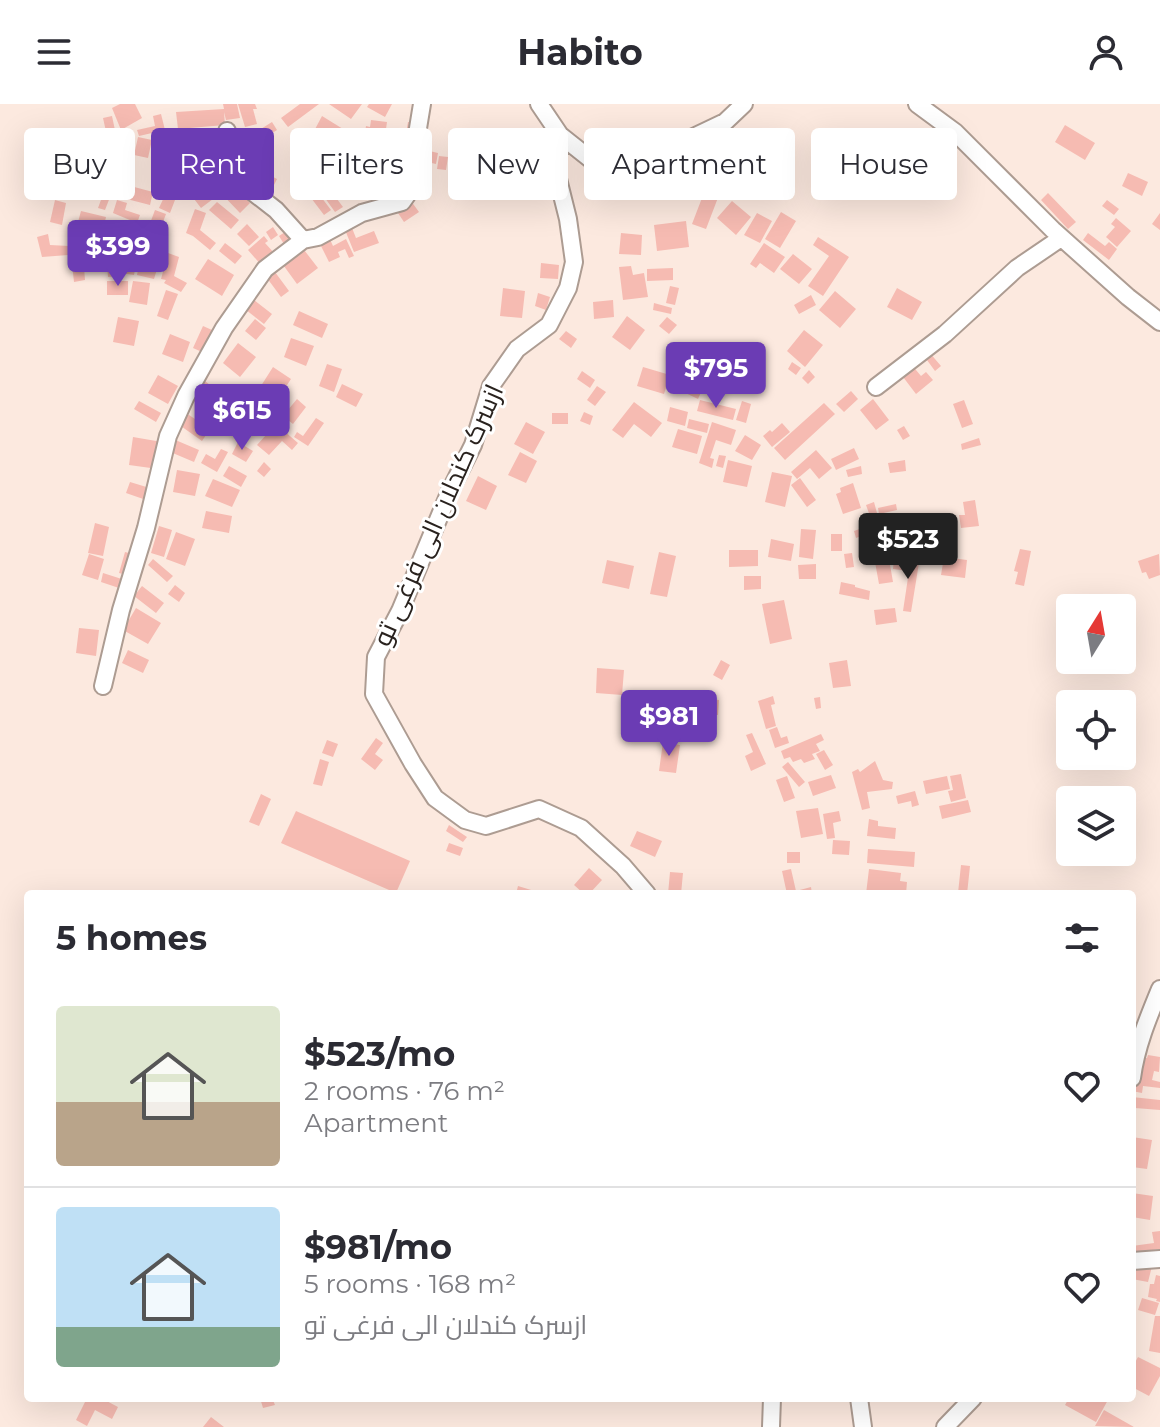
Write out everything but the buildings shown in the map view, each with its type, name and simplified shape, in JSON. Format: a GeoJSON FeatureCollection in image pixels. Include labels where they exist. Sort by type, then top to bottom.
{"type":"FeatureCollection","features":[{"type":"Feature","properties":{"kind":"street"},"geometry":{"type":"LineString","coordinates":[[103,686],[168,436],[186,396],[224,328],[265,269],[303,240],[318,237],[362,213],[402,202],[407,195],[422,104]]}},
{"type":"Feature","properties":{"kind":"street"},"geometry":{"type":"LineString","coordinates":[[539,104],[555,128]]}},
{"type":"Feature","properties":{"kind":"street"},"geometry":{"type":"LineString","coordinates":[[568,141],[599,166],[616,168],[725,122],[744,104]]}},
{"type":"Feature","properties":{"kind":"street"},"geometry":{"type":"LineString","coordinates":[[917,104],[955,132],[1061,238],[1160,322]]}},
{"type":"Feature","properties":{"kind":"street"},"geometry":{"type":"LineString","coordinates":[[263,200],[303,240]]}},
{"type":"Feature","properties":{"kind":"street","name":"ازسرک کندلان الی فرغی تو"},"geometry":{"type":"LineString","coordinates":[[563,200],[574,262],[568,288],[549,325],[517,349],[491,386],[473,445],[450,491],[400,611],[376,657],[374,694],[435,798],[465,820],[486,826],[539,809],[581,828],[623,866],[644,890]]}},
{"type":"Feature","properties":{"kind":"street"},"geometry":{"type":"LineString","coordinates":[[876,387],[945,334],[1017,268],[1061,238]]}},
{"type":"Feature","properties":{"kind":"street"},"geometry":{"type":"LineString","coordinates":[[1136,1056],[1160,989]]}},
{"type":"Feature","properties":{"kind":"street"},"geometry":{"type":"LineString","coordinates":[[1136,1261],[1160,1259]]}},
{"type":"Feature","properties":{"kind":"street"},"geometry":{"type":"LineString","coordinates":[[771,1427],[772,1402]]}},
{"type":"Feature","properties":{"kind":"street"},"geometry":{"type":"LineString","coordinates":[[860,1402],[863,1427]]}},
{"type":"Feature","properties":{"kind":"street"},"geometry":{"type":"LineString","coordinates":[[945,1427],[969,1402]]}}]}
